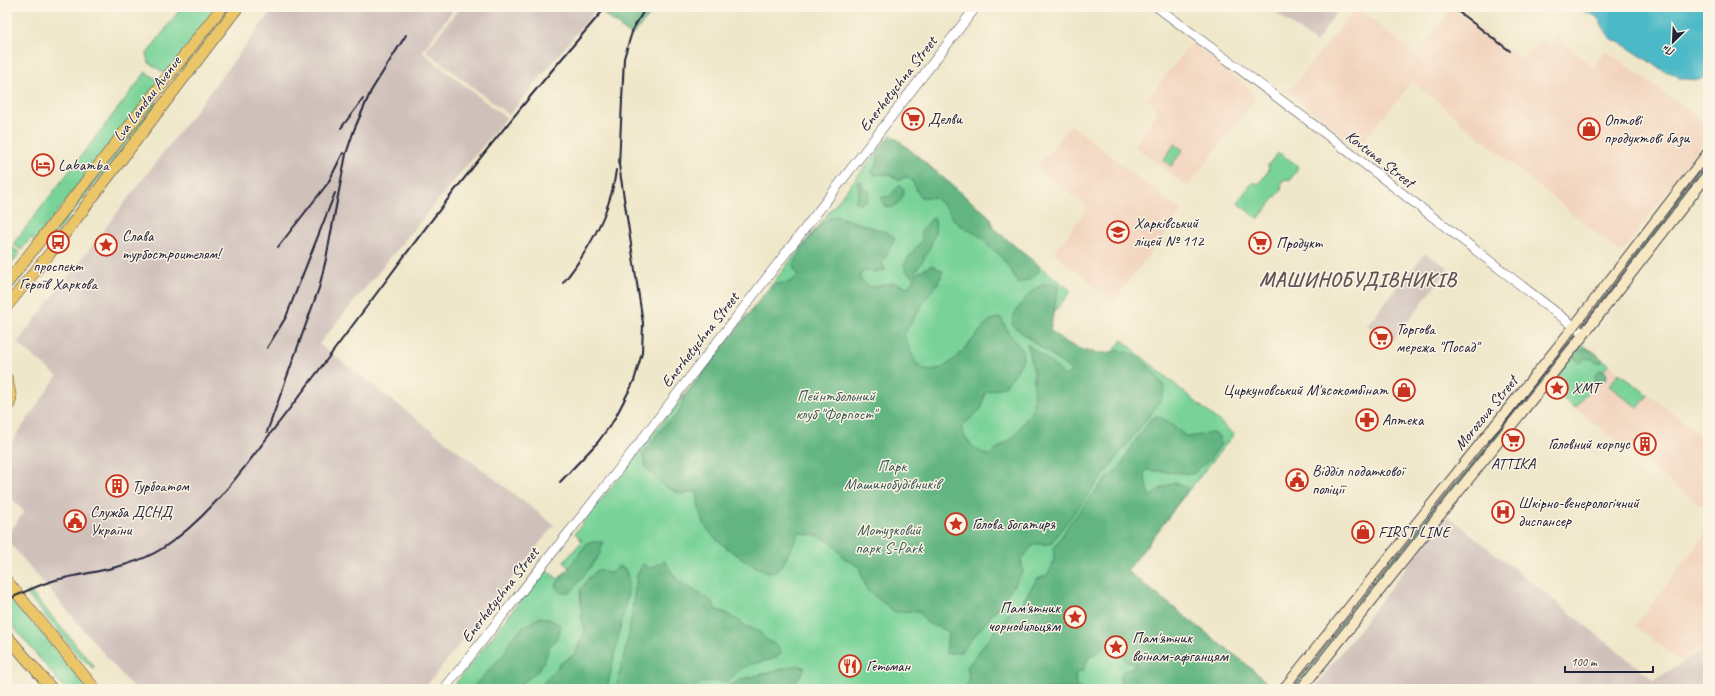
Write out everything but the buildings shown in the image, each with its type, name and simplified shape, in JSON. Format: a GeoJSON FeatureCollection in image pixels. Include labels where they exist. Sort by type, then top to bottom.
{"type":"FeatureCollection","features":[{"type":"Feature","properties":{"kind":"main road","name":"Lva Landau Avenue"},"geometry":{"type":"LineString","coordinates":[[7,282],[222,7]]}},
{"type":"Feature","properties":{"kind":"main road","name":"Lva Landau Avenue"},"geometry":{"type":"LineString","coordinates":[[7,306],[238,7]]}},
{"type":"Feature","properties":{"kind":"main road"},"geometry":{"type":"LineString","coordinates":[[164,81],[174,89]]}},
{"type":"Feature","properties":{"kind":"main road","name":"Morozova Street"},"geometry":{"type":"LineString","coordinates":[[1284,689],[1574,327],[1708,153]]}},
{"type":"Feature","properties":{"kind":"main road","name":"Morozova Street"},"geometry":{"type":"LineString","coordinates":[[1301,689],[1584,334],[1708,174]]}},
{"type":"Feature","properties":{"kind":"main road"},"geometry":{"type":"LineString","coordinates":[[7,311],[20,290]]}},
{"type":"Feature","properties":{"kind":"main road"},"geometry":{"type":"LineString","coordinates":[[7,379],[11,398],[7,412]]}},
{"type":"Feature","properties":{"kind":"main road"},"geometry":{"type":"LineString","coordinates":[[7,581],[95,689]]}},
{"type":"Feature","properties":{"kind":"main road"},"geometry":{"type":"LineString","coordinates":[[7,630],[16,646]]}},
{"type":"Feature","properties":{"kind":"main road"},"geometry":{"type":"LineString","coordinates":[[7,637],[52,689]]}},
{"type":"Feature","properties":{"kind":"street","name":"Enerhetychna Street"},"geometry":{"type":"LineString","coordinates":[[444,689],[612,478],[976,7]]}},
{"type":"Feature","properties":{"kind":"street","name":"Kovtuna Street"},"geometry":{"type":"LineString","coordinates":[[1157,7],[1314,125],[1584,334]]}},
{"type":"Feature","properties":{"kind":"shaded area","name":"Турбоатом"},"geometry":{"type":"Polygon","coordinates":[[[275,7],[455,7],[422,52],[506,118],[319,344],[554,525],[424,689],[134,689],[7,540],[7,535],[24,512],[7,493],[7,449],[57,376],[17,343],[275,7]]]}},
{"type":"Feature","properties":{"kind":"shaded area"},"geometry":{"type":"Polygon","coordinates":[[[460,7],[598,7],[509,115],[426,51],[460,7]]]}},
{"type":"Feature","properties":{"kind":"shaded area"},"geometry":{"type":"Polygon","coordinates":[[[1269,7],[1340,7],[1316,43],[1269,7]]]}},
{"type":"Feature","properties":{"kind":"shaded area","name":"Оптові продуктові бази"},"geometry":{"type":"Polygon","coordinates":[[[1357,7],[1416,56],[1451,9],[1521,59],[1541,40],[1552,46],[1557,37],[1593,67],[1606,51],[1708,124],[1708,135],[1621,254],[1412,81],[1359,148],[1288,92],[1357,7]]]}},
{"type":"Feature","properties":{"kind":"shaded area"},"geometry":{"type":"Polygon","coordinates":[[[1190,45],[1194,45],[1252,91],[1250,94],[1255,98],[1188,187],[1135,146],[1158,111],[1147,99],[1190,45]]]}},
{"type":"Feature","properties":{"kind":"shaded area","name":"Харківський ліцей № 112"},"geometry":{"type":"Polygon","coordinates":[[[1071,125],[1182,211],[1114,300],[1054,253],[1088,207],[1036,168],[1071,125]]]}},
{"type":"Feature","properties":{"kind":"shaded area"},"geometry":{"type":"Polygon","coordinates":[[[1425,253],[1449,268],[1391,343],[1367,325],[1425,253]]]}},
{"type":"Feature","properties":{"kind":"shaded area"},"geometry":{"type":"Polygon","coordinates":[[[1609,364],[1708,441],[1708,511],[1575,408],[1609,364]]]}},
{"type":"Feature","properties":{"kind":"shaded area"},"geometry":{"type":"Polygon","coordinates":[[[1447,515],[1654,680],[1708,647],[1708,689],[1313,689],[1447,515]]]}},
{"type":"Feature","properties":{"kind":"shaded area"},"geometry":{"type":"Polygon","coordinates":[[[1708,531],[1708,646],[1681,661],[1635,626],[1708,531]]]}},
{"type":"Feature","properties":{"kind":"green space"},"geometry":{"type":"Polygon","coordinates":[[[182,7],[218,7],[166,74],[149,63],[146,55],[182,7]]]}},
{"type":"Feature","properties":{"kind":"green space"},"geometry":{"type":"Polygon","coordinates":[[[227,7],[231,7],[174,79],[173,78],[227,7]]]}},
{"type":"Feature","properties":{"kind":"green space"},"geometry":{"type":"Polygon","coordinates":[[[609,7],[657,7],[632,36],[603,14],[609,7]]]}},
{"type":"Feature","properties":{"kind":"green space"},"geometry":{"type":"Polygon","coordinates":[[[146,72],[160,82],[35,240],[31,238],[21,250],[13,244],[146,72]]]}},
{"type":"Feature","properties":{"kind":"green space"},"geometry":{"type":"Polygon","coordinates":[[[156,101],[158,103],[45,247],[43,245],[156,101]]]}},
{"type":"Feature","properties":{"kind":"green space","name":"Парк Машинобудівників"},"geometry":{"type":"Polygon","coordinates":[[[891,134],[991,218],[994,230],[1071,291],[1043,325],[1099,370],[1122,340],[1234,434],[1124,571],[1257,673],[1252,680],[1260,689],[456,689],[456,683],[545,569],[558,579],[569,568],[564,562],[582,541],[575,533],[891,134]]]}},
{"type":"Feature","properties":{"kind":"green space"},"geometry":{"type":"Polygon","coordinates":[[[890,139],[898,140],[990,217],[992,227],[1039,266],[1039,272],[1031,279],[1018,284],[1011,270],[998,253],[989,247],[983,238],[956,223],[948,210],[935,198],[920,197],[912,180],[905,177],[899,180],[889,174],[875,175],[871,172],[878,163],[880,149],[890,139]]]}},
{"type":"Feature","properties":{"kind":"green space"},"geometry":{"type":"Polygon","coordinates":[[[1175,144],[1183,150],[1171,166],[1163,160],[1175,144]]]}},
{"type":"Feature","properties":{"kind":"green space"},"geometry":{"type":"Polygon","coordinates":[[[1277,154],[1281,154],[1297,165],[1297,170],[1290,180],[1284,179],[1281,185],[1282,189],[1258,219],[1238,203],[1238,201],[1253,182],[1259,184],[1269,170],[1268,165],[1277,154]]]}},
{"type":"Feature","properties":{"kind":"green space"},"geometry":{"type":"Polygon","coordinates":[[[1708,157],[1708,170],[1676,212],[1670,206],[1708,157]]]}},
{"type":"Feature","properties":{"kind":"green space"},"geometry":{"type":"Polygon","coordinates":[[[857,181],[862,182],[863,189],[870,192],[867,200],[860,204],[855,201],[859,194],[857,181]]]}},
{"type":"Feature","properties":{"kind":"green space"},"geometry":{"type":"Polygon","coordinates":[[[900,185],[904,189],[900,200],[891,208],[884,206],[881,200],[882,197],[889,197],[900,185]]]}},
{"type":"Feature","properties":{"kind":"green space"},"geometry":{"type":"Polygon","coordinates":[[[1667,209],[1673,214],[1586,329],[1579,324],[1667,209]]]}},
{"type":"Feature","properties":{"kind":"green space"},"geometry":{"type":"Polygon","coordinates":[[[836,216],[886,232],[895,238],[882,263],[886,270],[875,272],[864,271],[859,276],[867,285],[876,287],[896,283],[909,287],[917,273],[932,265],[943,271],[938,283],[929,294],[904,334],[912,355],[918,365],[927,370],[937,370],[947,365],[966,347],[989,321],[996,318],[1001,318],[1009,334],[1022,349],[1023,359],[1017,371],[1005,386],[985,393],[982,408],[961,427],[968,441],[976,449],[990,456],[995,450],[1013,438],[1033,409],[1034,372],[1027,344],[1065,376],[1072,371],[1013,326],[1012,318],[1026,298],[1031,292],[1044,285],[1059,285],[1050,330],[1068,343],[1081,349],[1095,353],[1121,351],[1135,356],[1152,370],[1165,388],[1163,396],[1152,412],[1050,544],[1034,544],[1021,560],[1023,572],[996,610],[961,652],[946,654],[948,631],[927,623],[919,611],[895,612],[867,590],[859,567],[845,559],[832,543],[820,536],[799,533],[782,566],[775,572],[762,570],[744,560],[714,537],[704,523],[701,516],[696,491],[682,494],[669,489],[657,480],[646,468],[642,454],[666,424],[679,413],[684,398],[766,292],[776,284],[790,282],[798,276],[793,266],[811,236],[822,224],[836,216]]]}},
{"type":"Feature","properties":{"kind":"green space"},"geometry":{"type":"Polygon","coordinates":[[[932,218],[934,218],[935,225],[933,240],[921,264],[912,276],[906,271],[904,265],[923,237],[920,233],[932,218]]]}},
{"type":"Feature","properties":{"kind":"green space"},"geometry":{"type":"Polygon","coordinates":[[[10,246],[20,253],[7,268],[7,247],[10,246]]]}},
{"type":"Feature","properties":{"kind":"green space"},"geometry":{"type":"Polygon","coordinates":[[[40,248],[42,250],[7,296],[7,291],[40,248]]]}},
{"type":"Feature","properties":{"kind":"green space"},"geometry":{"type":"Polygon","coordinates":[[[1575,329],[1582,334],[1493,444],[1487,439],[1575,329]]]}},
{"type":"Feature","properties":{"kind":"green space"},"geometry":{"type":"Polygon","coordinates":[[[1582,344],[1609,364],[1575,408],[1548,387],[1582,344]]]}},
{"type":"Feature","properties":{"kind":"green space"},"geometry":{"type":"Polygon","coordinates":[[[1583,348],[1593,351],[1602,359],[1602,362],[1596,363],[1593,359],[1586,358],[1580,364],[1574,357],[1583,348]]]}},
{"type":"Feature","properties":{"kind":"green space"},"geometry":{"type":"Polygon","coordinates":[[[1603,370],[1606,371],[1606,381],[1599,382],[1596,381],[1595,374],[1596,371],[1603,370]]]}},
{"type":"Feature","properties":{"kind":"green space"},"geometry":{"type":"Polygon","coordinates":[[[1619,373],[1648,395],[1638,408],[1609,386],[1619,373]]]}},
{"type":"Feature","properties":{"kind":"green space"},"geometry":{"type":"Polygon","coordinates":[[[1156,416],[1168,422],[1187,437],[1212,433],[1219,436],[1221,444],[1209,460],[1193,474],[1147,470],[1144,474],[1150,497],[1158,490],[1175,482],[1188,488],[1168,518],[1127,571],[1246,664],[1264,680],[1268,687],[1265,689],[1180,689],[1179,686],[1176,689],[1121,689],[1120,677],[1124,671],[1138,664],[1126,662],[1124,649],[1118,645],[1110,644],[1089,658],[1083,670],[1077,671],[1075,679],[1078,687],[1081,689],[966,689],[969,677],[967,667],[1007,615],[1019,607],[1037,579],[1046,576],[1050,571],[1054,559],[1054,548],[1070,523],[1103,482],[1123,464],[1126,455],[1150,420],[1156,416]]]}},
{"type":"Feature","properties":{"kind":"green space"},"geometry":{"type":"Polygon","coordinates":[[[1484,443],[1490,449],[1409,549],[1403,544],[1484,443]]]}},
{"type":"Feature","properties":{"kind":"green space"},"geometry":{"type":"Polygon","coordinates":[[[588,542],[603,542],[600,554],[571,592],[561,593],[555,586],[588,542]]]}},
{"type":"Feature","properties":{"kind":"green space"},"geometry":{"type":"Polygon","coordinates":[[[1399,549],[1406,554],[1297,689],[1286,689],[1399,549]]]}},
{"type":"Feature","properties":{"kind":"green space"},"geometry":{"type":"Polygon","coordinates":[[[665,561],[677,580],[713,602],[715,609],[726,613],[748,627],[760,632],[764,638],[778,646],[781,654],[771,659],[745,667],[736,673],[729,681],[702,682],[691,689],[616,689],[629,634],[637,575],[643,564],[650,568],[665,561]]]}},
{"type":"Feature","properties":{"kind":"green space"},"geometry":{"type":"Polygon","coordinates":[[[619,566],[625,569],[628,577],[628,592],[607,689],[541,689],[545,681],[562,662],[575,654],[585,631],[582,618],[580,591],[588,579],[599,569],[611,573],[619,566]]]}},
{"type":"Feature","properties":{"kind":"green space"},"geometry":{"type":"Polygon","coordinates":[[[7,591],[88,689],[65,689],[7,619],[7,591]]]}},
{"type":"Feature","properties":{"kind":"green space"},"geometry":{"type":"Polygon","coordinates":[[[30,591],[94,666],[93,668],[78,655],[26,593],[30,591]]]}},
{"type":"Feature","properties":{"kind":"green space"},"geometry":{"type":"Polygon","coordinates":[[[540,617],[549,619],[560,625],[560,630],[557,638],[549,647],[546,657],[539,670],[520,685],[519,689],[471,689],[505,653],[511,639],[523,627],[540,617]]]}},
{"type":"Feature","properties":{"kind":"green space"},"geometry":{"type":"Polygon","coordinates":[[[798,665],[805,668],[798,679],[789,688],[797,689],[713,689],[731,685],[743,679],[798,665]]]}},
{"type":"Feature","properties":{"kind":"water"},"geometry":{"type":"Polygon","coordinates":[[[1575,7],[1700,7],[1708,11],[1708,75],[1699,80],[1680,79],[1675,74],[1664,71],[1624,45],[1610,38],[1597,17],[1575,7]]]}},
{"type":"Feature","properties":{"kind":"tram line"},"geometry":{"type":"LineString","coordinates":[[1289,689],[1481,449],[1507,420],[1708,160]]}},
{"type":"Feature","properties":{"kind":"railway"},"geometry":{"type":"LineString","coordinates":[[7,600],[53,581],[113,568],[139,560],[163,548],[194,524],[221,496],[246,465],[465,177],[606,7]]}},
{"type":"Feature","properties":{"kind":"railway"},"geometry":{"type":"LineString","coordinates":[[560,482],[598,442],[614,420],[634,381],[642,353],[643,323],[619,165],[624,58],[633,29],[646,7]]}},
{"type":"Feature","properties":{"kind":"railway"},"geometry":{"type":"LineString","coordinates":[[1452,7],[1510,51]]}},
{"type":"Feature","properties":{"kind":"railway"},"geometry":{"type":"LineString","coordinates":[[267,432],[319,288],[346,154],[354,130],[371,91],[406,35]]}},
{"type":"Feature","properties":{"kind":"railway"},"geometry":{"type":"LineString","coordinates":[[341,128],[363,99]]}},
{"type":"Feature","properties":{"kind":"railway"},"geometry":{"type":"LineString","coordinates":[[278,247],[328,183],[343,153]]}},
{"type":"Feature","properties":{"kind":"railway"},"geometry":{"type":"LineString","coordinates":[[563,283],[590,244],[604,216],[616,170]]}},
{"type":"Feature","properties":{"kind":"railway"},"geometry":{"type":"LineString","coordinates":[[267,348],[286,317],[335,193]]}},
{"type":"Feature","properties":{"kind":"place","name":"Делви"},"geometry":{"type":"Point","coordinates":[913,119]}},
{"type":"Feature","properties":{"kind":"place","name":"Оптові продуктові бази"},"geometry":{"type":"Point","coordinates":[1589,129]}},
{"type":"Feature","properties":{"kind":"place","name":"Labamba"},"geometry":{"type":"Point","coordinates":[43,165]}},
{"type":"Feature","properties":{"kind":"place","name":"Харківський ліцей № 112"},"geometry":{"type":"Point","coordinates":[1118,232]}},
{"type":"Feature","properties":{"kind":"place","name":"проспект Героїв Харкова"},"geometry":{"type":"Point","coordinates":[58,242]}},
{"type":"Feature","properties":{"kind":"place","name":"Продукт"},"geometry":{"type":"Point","coordinates":[1260,243]}},
{"type":"Feature","properties":{"kind":"place","name":"Слава турбостроителям!"},"geometry":{"type":"Point","coordinates":[106,245]}},
{"type":"Feature","properties":{"kind":"place","name":"Торгова мережа \"Посад\""},"geometry":{"type":"Point","coordinates":[1381,338]}},
{"type":"Feature","properties":{"kind":"place","name":"ХМТ"},"geometry":{"type":"Point","coordinates":[1557,388]}},
{"type":"Feature","properties":{"kind":"place","name":"Циркуновський М'ясокомбінат"},"geometry":{"type":"Point","coordinates":[1404,390]}},
{"type":"Feature","properties":{"kind":"place","name":"Аптека"},"geometry":{"type":"Point","coordinates":[1367,420]}},
{"type":"Feature","properties":{"kind":"place","name":"АТТІКА"},"geometry":{"type":"Point","coordinates":[1513,440]}},
{"type":"Feature","properties":{"kind":"place","name":"Головний корпус"},"geometry":{"type":"Point","coordinates":[1645,444]}},
{"type":"Feature","properties":{"kind":"place","name":"Відділ податкової поліції"},"geometry":{"type":"Point","coordinates":[1297,480]}},
{"type":"Feature","properties":{"kind":"place","name":"Турбоатом"},"geometry":{"type":"Point","coordinates":[117,486]}},
{"type":"Feature","properties":{"kind":"place","name":"Шкірно-венерологічний диспансер"},"geometry":{"type":"Point","coordinates":[1503,512]}},
{"type":"Feature","properties":{"kind":"place","name":"Служба ДСНД України"},"geometry":{"type":"Point","coordinates":[75,521]}},
{"type":"Feature","properties":{"kind":"place","name":"Голова богатиря"},"geometry":{"type":"Point","coordinates":[956,524]}},
{"type":"Feature","properties":{"kind":"place","name":"FIRST LINE"},"geometry":{"type":"Point","coordinates":[1363,532]}},
{"type":"Feature","properties":{"kind":"place","name":"Пам'ятник чорнобильцям"},"geometry":{"type":"Point","coordinates":[1075,617]}},
{"type":"Feature","properties":{"kind":"place","name":"Пам'ятник воїнам-афганцям"},"geometry":{"type":"Point","coordinates":[1116,647]}},
{"type":"Feature","properties":{"kind":"place","name":"Гетьман"},"geometry":{"type":"Point","coordinates":[850,666]}},
{"type":"Feature","properties":{"kind":"district","name":"МАШИНОБУДІВНИКІВ"},"geometry":{"type":"Point","coordinates":[1358,279]}},
{"type":"Feature","properties":{"kind":"park label","name":"Пейнтбольний клуб \"Форпост\""},"geometry":{"type":"Point","coordinates":[836,405]}},
{"type":"Feature","properties":{"kind":"park label","name":"Мотузковий парк S-Park"},"geometry":{"type":"Point","coordinates":[889,539]}}]}
